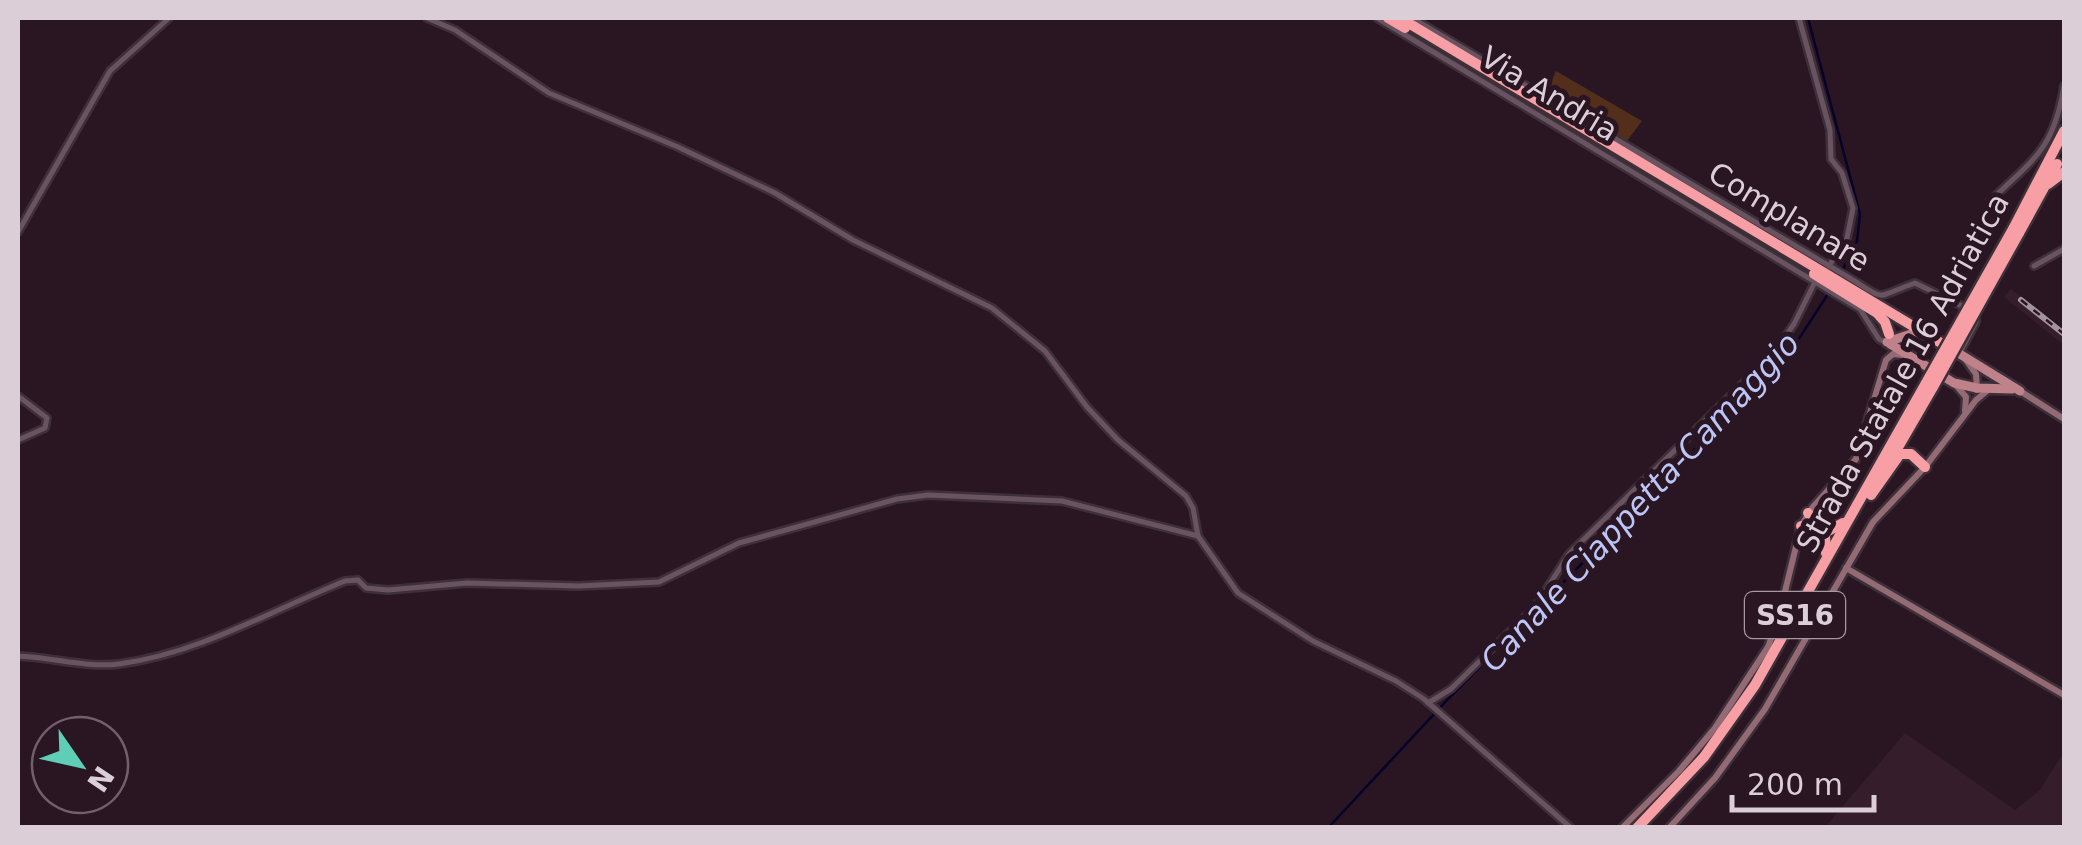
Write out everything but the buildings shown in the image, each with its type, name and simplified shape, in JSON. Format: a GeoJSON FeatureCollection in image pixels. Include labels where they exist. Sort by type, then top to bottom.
{"type":"FeatureCollection","features":[{"type":"Feature","properties":{"kind":"highway"},"geometry":{"type":"LineString","coordinates":[[1388,18],[1942,343]]}},
{"type":"Feature","properties":{"kind":"highway"},"geometry":{"type":"LineString","coordinates":[[1400,18],[1838,284],[1880,315],[1890,339]]}},
{"type":"Feature","properties":{"kind":"highway","name":"Strada Statale 16 Adriatica"},"geometry":{"type":"LineString","coordinates":[[2016,231],[2064,131]]}},
{"type":"Feature","properties":{"kind":"highway","name":"Strada Statale 16 Adriatica"},"geometry":{"type":"LineString","coordinates":[[1646,828],[1742,717],[2064,147]]}},
{"type":"Feature","properties":{"kind":"highway"},"geometry":{"type":"LineString","coordinates":[[2044,188],[2064,172]]}},
{"type":"Feature","properties":{"kind":"highway","name":"Strada Statale 16 Adriatica"},"geometry":{"type":"LineString","coordinates":[[1638,828],[1704,757],[1738,710],[1922,405],[1929,385]]}},
{"type":"Feature","properties":{"kind":"highway","name":"SS16"},"geometry":{"type":"LineString","coordinates":[[1922,405],[1908,440],[1917,453],[1932,456]]}},
{"type":"Feature","properties":{"kind":"highway","name":"SS16"},"geometry":{"type":"LineString","coordinates":[[1808,513],[1822,529],[1833,530],[1868,495],[1900,454],[1911,454],[1925,467]]}},
{"type":"Feature","properties":{"kind":"highway","name":"SS16"},"geometry":{"type":"LineString","coordinates":[[1800,526],[1820,532],[1828,542],[1806,596]]}},
{"type":"Feature","properties":{"kind":"main road"},"geometry":{"type":"LineString","coordinates":[[1890,339],[1914,334],[1942,343],[2064,418]]}},
{"type":"Feature","properties":{"kind":"main road"},"geometry":{"type":"LineString","coordinates":[[1890,339],[1908,356],[1954,383],[1966,396],[1964,414]]}},
{"type":"Feature","properties":{"kind":"main road"},"geometry":{"type":"LineString","coordinates":[[1622,828],[1691,756],[1762,657],[1778,620],[1800,526],[1856,460],[1890,339]]}},
{"type":"Feature","properties":{"kind":"main road"},"geometry":{"type":"LineString","coordinates":[[1960,355],[1976,374],[1976,400]]}},
{"type":"Feature","properties":{"kind":"main road"},"geometry":{"type":"LineString","coordinates":[[1880,378],[1890,356],[1908,356]]}},
{"type":"Feature","properties":{"kind":"main road"},"geometry":{"type":"LineString","coordinates":[[1954,383],[2020,391]]}},
{"type":"Feature","properties":{"kind":"main road"},"geometry":{"type":"LineString","coordinates":[[1669,828],[1715,778],[1750,731],[1873,522],[1925,467],[1976,400],[1994,388]]}},
{"type":"Feature","properties":{"kind":"main road"},"geometry":{"type":"LineString","coordinates":[[1846,568],[2064,696]]}},
{"type":"Feature","properties":{"kind":"street"},"geometry":{"type":"LineString","coordinates":[[18,232],[110,72],[170,18]]}},
{"type":"Feature","properties":{"kind":"street"},"geometry":{"type":"LineString","coordinates":[[427,18],[455,30],[549,93],[776,193],[853,240],[992,308],[1045,351],[1087,407],[1118,440],[1177,485],[1193,508],[1198,536],[1247,600],[1312,641],[1396,680],[1572,828]]}},
{"type":"Feature","properties":{"kind":"street","name":"Via Andria"},"geometry":{"type":"LineString","coordinates":[[1377,18],[1646,179]]}},
{"type":"Feature","properties":{"kind":"street","name":"Via Andria"},"geometry":{"type":"LineString","coordinates":[[1412,18],[1649,158]]}},
{"type":"Feature","properties":{"kind":"street"},"geometry":{"type":"LineString","coordinates":[[1799,18],[1830,130],[1831,159],[1842,174],[1853,208],[1847,238],[1829,266]]}},
{"type":"Feature","properties":{"kind":"street"},"geometry":{"type":"LineString","coordinates":[[1990,200],[2051,138],[2060,116],[2064,86]]}},
{"type":"Feature","properties":{"kind":"street","name":"Complanare"},"geometry":{"type":"LineString","coordinates":[[1649,158],[1829,266],[1838,284]]}},
{"type":"Feature","properties":{"kind":"street","name":"Complanare"},"geometry":{"type":"LineString","coordinates":[[1646,179],[1815,281],[1881,298],[1915,283],[1964,307]]}},
{"type":"Feature","properties":{"kind":"street"},"geometry":{"type":"LineString","coordinates":[[2034,266],[2064,249]]}},
{"type":"Feature","properties":{"kind":"street"},"geometry":{"type":"LineString","coordinates":[[1430,705],[1534,606],[1569,554],[1774,353],[1794,324],[1815,281]]}},
{"type":"Feature","properties":{"kind":"street"},"geometry":{"type":"LineString","coordinates":[[1942,343],[1964,307],[1976,316],[1976,322],[1960,355]]}},
{"type":"Feature","properties":{"kind":"street"},"geometry":{"type":"LineString","coordinates":[[18,396],[48,418],[45,428],[18,440]]}},
{"type":"Feature","properties":{"kind":"street"},"geometry":{"type":"LineString","coordinates":[[18,656],[114,664],[154,657],[259,621],[345,581],[358,580],[366,588],[388,590],[467,584],[580,586],[660,582],[738,543],[897,499],[928,496],[1062,501],[1198,536]]}},
{"type":"Feature","properties":{"kind":"shaded area"},"geometry":{"type":"Polygon","coordinates":[[[1556,71],[1642,121],[1627,141],[1546,93],[1556,71]]]}},
{"type":"Feature","properties":{"kind":"shaded area"},"geometry":{"type":"Polygon","coordinates":[[[2011,289],[2064,331],[2064,345],[2004,297],[2011,289]]]}},
{"type":"Feature","properties":{"kind":"shaded area"},"geometry":{"type":"Polygon","coordinates":[[[1905,733],[2015,810],[2040,790],[2064,752],[2064,827],[1825,827],[1905,733]]]}},
{"type":"Feature","properties":{"kind":"waterway","name":"Canale Ciappetta-Camaggio"},"geometry":{"type":"LineString","coordinates":[[1808,18],[1860,214],[1857,241],[1838,279]]}},
{"type":"Feature","properties":{"kind":"waterway","name":"Canale Ciappetta-Camaggio"},"geometry":{"type":"LineString","coordinates":[[1328,828],[1449,698],[1789,354],[1828,294]]}},
{"type":"Feature","properties":{"kind":"railway"},"geometry":{"type":"LineString","coordinates":[[2021,300],[2064,334]]}}]}
